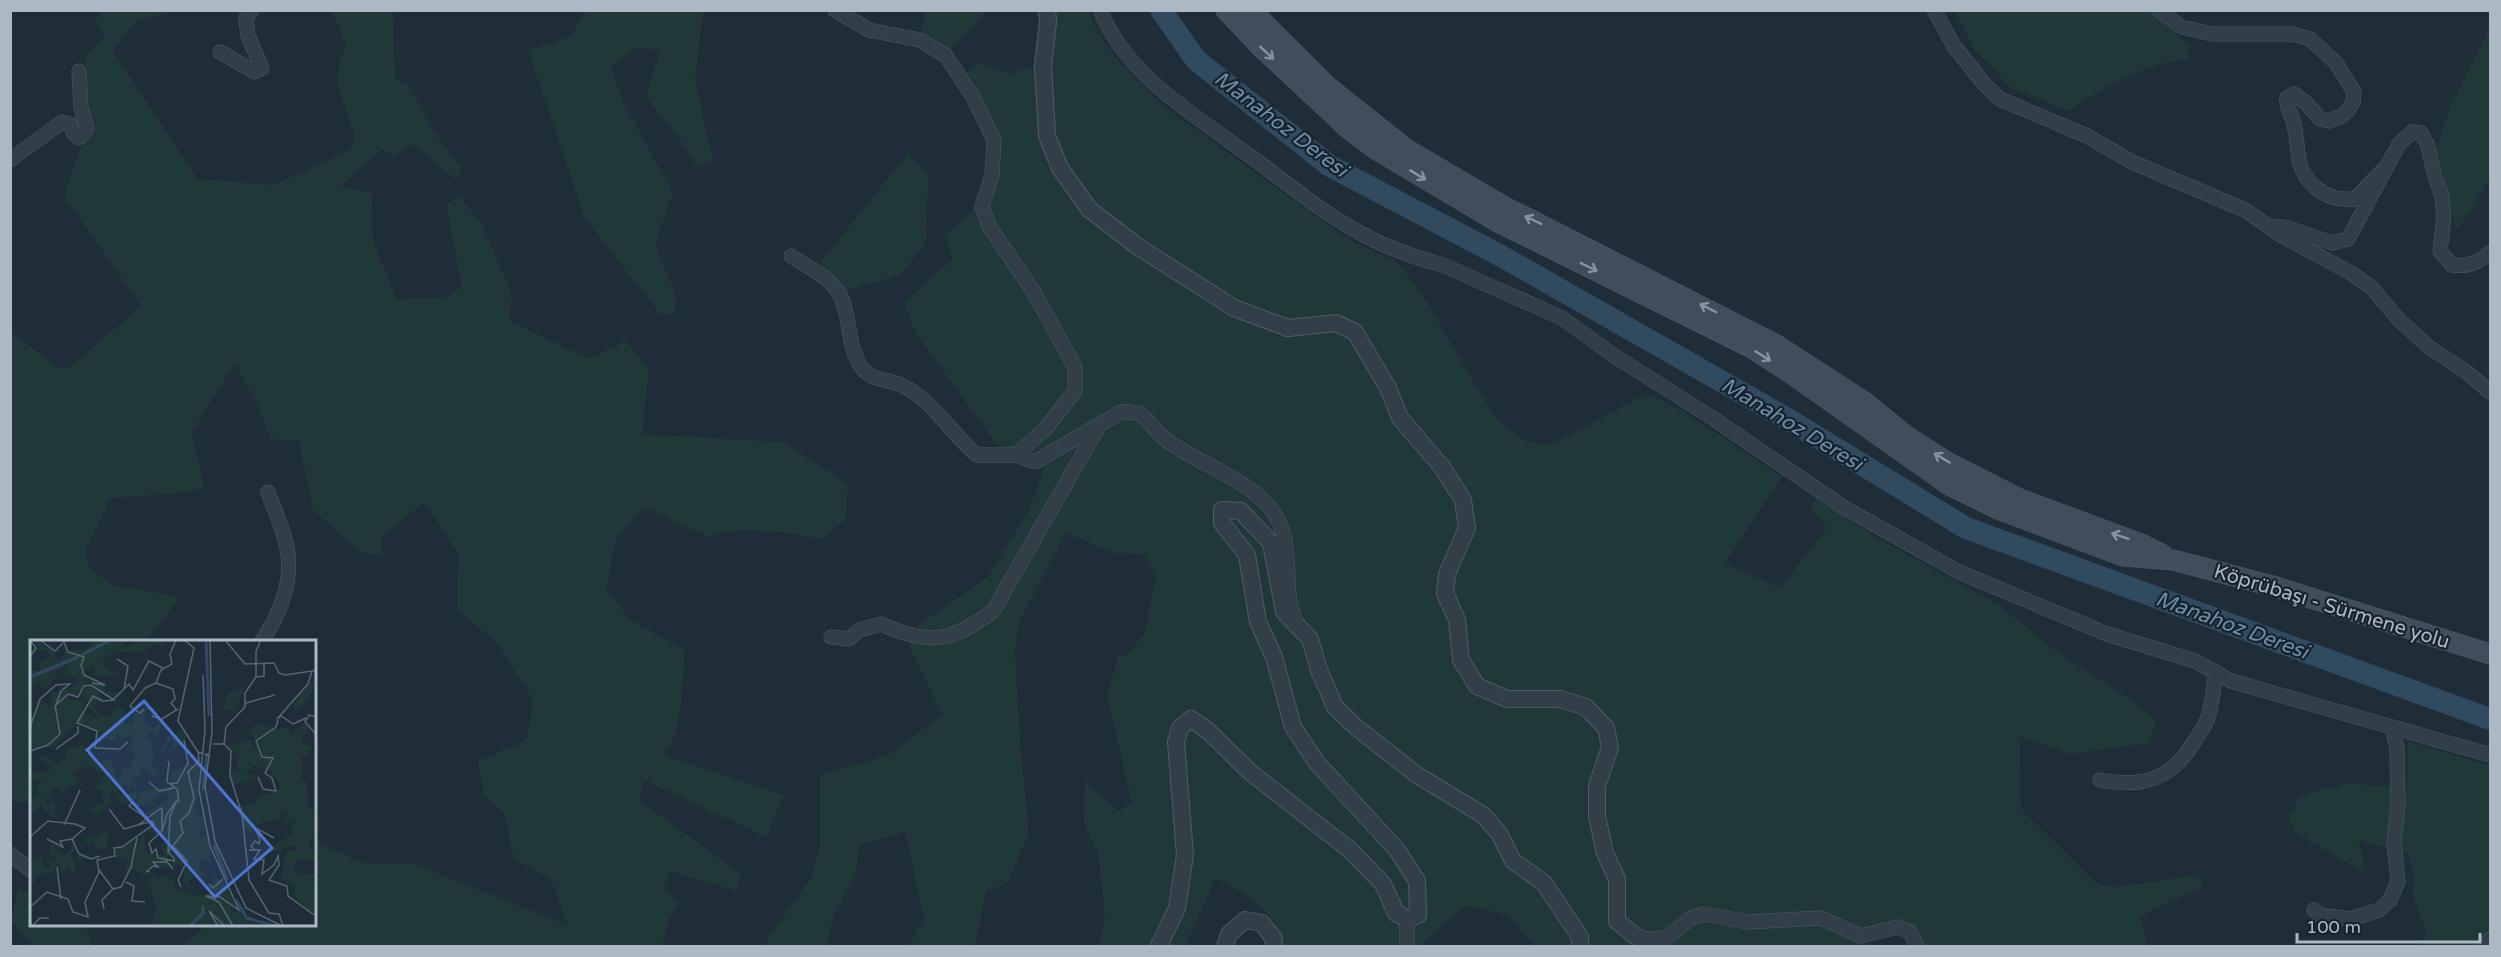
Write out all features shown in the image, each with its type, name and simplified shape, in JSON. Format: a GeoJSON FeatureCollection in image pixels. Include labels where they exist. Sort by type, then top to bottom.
{"type":"FeatureCollection","features":[{"type":"Feature","properties":{"kind":"main road"},"geometry":{"type":"LineString","coordinates":[[1226,10],[1261,47],[1332,113],[1377,150],[1498,222],[1750,347],[1949,485],[2007,513],[2123,556],[2173,560]]}},
{"type":"Feature","properties":{"kind":"main road"},"geometry":{"type":"LineString","coordinates":[[1251,10],[1328,87],[1406,149],[1505,207],[1774,344],[1863,401],[1905,435],[1947,462],[2020,499],[2141,544],[2173,560]]}},
{"type":"Feature","properties":{"kind":"main road","name":"Köprübaşı - Sürmene yolu"},"geometry":{"type":"LineString","coordinates":[[2173,560],[2276,587],[2490,654]]}},
{"type":"Feature","properties":{"kind":"street"},"geometry":{"type":"LineString","coordinates":[[219,52],[255,72],[262,68],[248,36],[246,18],[252,10]]}},
{"type":"Feature","properties":{"kind":"street"},"geometry":{"type":"LineString","coordinates":[[835,10],[869,30],[920,39],[946,56],[973,97],[994,140],[992,175],[982,206],[989,226],[1033,291],[1075,367],[1076,391],[1046,428],[1016,455]]}},
{"type":"Feature","properties":{"kind":"street"},"geometry":{"type":"LineString","coordinates":[[1047,10],[1048,22],[1043,65],[1047,136],[1060,168],[1089,209],[1137,246],[1234,308],[1288,328],[1336,323],[1355,332],[1388,388],[1400,418],[1442,467],[1463,500],[1467,528],[1447,574],[1445,593],[1457,621],[1461,660],[1477,686],[1507,699],[1560,699],[1586,707],[1606,728],[1610,747],[1597,786],[1597,816],[1605,853],[1617,879],[1617,921],[1635,936],[1660,946]]}},
{"type":"Feature","properties":{"kind":"street"},"geometry":{"type":"LineString","coordinates":[[1100,10],[1107,26],[1126,55],[1168,96],[1323,210],[1363,235],[1462,273],[1562,318],[1612,355],[1714,419],[1825,495],[1959,572],[2107,634],[2195,661],[2231,681],[2490,756]]}},
{"type":"Feature","properties":{"kind":"street"},"geometry":{"type":"LineString","coordinates":[[1934,10],[1954,46],[1983,84],[2000,99],[2087,136],[2132,162],[2245,210],[2351,273],[2371,287],[2399,320],[2430,348],[2464,370],[2490,392]]}},
{"type":"Feature","properties":{"kind":"street"},"geometry":{"type":"LineString","coordinates":[[2158,10],[2182,27],[2212,34],[2292,34],[2310,39],[2336,63],[2354,92],[2353,102],[2342,116],[2329,121],[2320,119],[2307,104],[2294,94],[2287,99],[2303,176],[2324,195],[2340,200],[2355,199],[2386,167]]}},
{"type":"Feature","properties":{"kind":"street"},"geometry":{"type":"LineString","coordinates":[[10,160],[62,122],[70,124],[74,134],[79,138],[87,129],[81,107],[79,71]]}},
{"type":"Feature","properties":{"kind":"street"},"geometry":{"type":"LineString","coordinates":[[2268,225],[2288,228],[2332,243],[2348,238],[2399,144],[2412,132],[2421,133],[2428,146],[2442,197],[2444,216],[2440,251],[2452,265],[2466,267],[2483,259],[2490,252]]}},
{"type":"Feature","properties":{"kind":"street"},"geometry":{"type":"LineString","coordinates":[[791,256],[818,273],[834,287],[841,297],[855,356],[863,370],[873,376],[903,386],[936,411],[977,455],[1016,455],[1035,462],[1121,412],[1130,411],[1140,414],[1166,440],[1250,489],[1266,502],[1279,520],[1284,536],[1289,571],[1290,607],[1298,627]]}},
{"type":"Feature","properties":{"kind":"street"},"geometry":{"type":"LineString","coordinates":[[831,637],[849,639],[859,630],[881,624],[900,633],[930,639],[968,630],[993,611],[1100,424]]}},
{"type":"Feature","properties":{"kind":"street"},"geometry":{"type":"LineString","coordinates":[[262,640],[269,631],[287,586],[288,554],[268,492]]}},
{"type":"Feature","properties":{"kind":"street"},"geometry":{"type":"LineString","coordinates":[[1159,946],[1177,908],[1185,855],[1176,742],[1180,728],[1191,719],[1207,730],[1250,772],[1350,850],[1383,884],[1396,913],[1407,919],[1418,915],[1417,881],[1397,850],[1317,763],[1293,727],[1274,657],[1258,622],[1247,555],[1222,523],[1222,510],[1241,511],[1271,543],[1284,612],[1310,639],[1319,670],[1335,707],[1418,775],[1483,815],[1499,833],[1513,861],[1544,883],[1580,937],[1580,946]]}},
{"type":"Feature","properties":{"kind":"street"},"geometry":{"type":"LineString","coordinates":[[2100,780],[2123,784],[2145,782],[2161,777],[2188,753],[2207,720],[2216,672]]}},
{"type":"Feature","properties":{"kind":"street"},"geometry":{"type":"LineString","coordinates":[[2314,910],[2319,915],[2351,919],[2379,910],[2390,900],[2398,880],[2394,842],[2398,805],[2397,748],[2392,728]]}},
{"type":"Feature","properties":{"kind":"street"},"geometry":{"type":"LineString","coordinates":[[10,854],[30,869]]}},
{"type":"Feature","properties":{"kind":"street"},"geometry":{"type":"LineString","coordinates":[[1643,940],[1668,937],[1691,918],[1704,914],[1748,922],[1821,918],[1860,936],[1898,927],[1909,931],[1917,946]]}},
{"type":"Feature","properties":{"kind":"street"},"geometry":{"type":"LineString","coordinates":[[1407,919],[1407,946]]}},
{"type":"Feature","properties":{"kind":"street"},"geometry":{"type":"LineString","coordinates":[[1225,946],[1229,934],[1245,920],[1262,923],[1274,939],[1273,946]]}},
{"type":"Feature","properties":{"kind":"street"},"geometry":{"type":"LineString","coordinates":[[2483,946],[2490,939]]}},
{"type":"Feature","properties":{"kind":"green space"},"geometry":{"type":"Polygon","coordinates":[[[926,10],[987,11],[951,51],[921,31],[926,10]]]}},
{"type":"Feature","properties":{"kind":"green space"},"geometry":{"type":"Polygon","coordinates":[[[1050,10],[1089,11],[1095,27],[1117,60],[1166,108],[1349,240],[1397,262],[1420,290],[1495,418],[1526,441],[1551,445],[1647,393],[1686,413],[1782,477],[1725,563],[1780,588],[1827,528],[1811,509],[1816,499],[1879,539],[1999,605],[2059,653],[2133,701],[2156,720],[2150,743],[2070,754],[2020,737],[2021,809],[2098,885],[2118,887],[2197,875],[2203,887],[2140,916],[2148,946],[1921,946],[1914,929],[1903,920],[1869,928],[1870,946],[1534,946],[1507,915],[1467,905],[1419,946],[1278,946],[1275,922],[1257,902],[1216,878],[1185,946],[1153,946],[1152,944],[1150,946],[1099,946],[1105,915],[1098,854],[1084,823],[1085,780],[1118,811],[1132,803],[1107,696],[1118,656],[1125,656],[1144,635],[1156,578],[1144,554],[1113,553],[1066,533],[1019,623],[1015,650],[1020,740],[1029,835],[1006,885],[987,890],[975,944],[909,946],[924,918],[905,832],[859,845],[856,874],[833,917],[826,946],[763,946],[810,879],[820,848],[820,775],[888,755],[942,715],[909,646],[918,625],[988,577],[1030,508],[1045,464],[1037,452],[999,448],[915,332],[904,302],[953,259],[944,236],[971,212],[999,142],[966,74],[978,63],[1009,74],[1053,58],[1050,10]]]}},
{"type":"Feature","properties":{"kind":"green space"},"geometry":{"type":"Polygon","coordinates":[[[104,11],[172,11],[134,23],[113,51],[198,179],[274,185],[350,150],[355,136],[338,87],[339,62],[346,46],[332,11],[393,11],[395,80],[409,84],[434,132],[462,169],[456,180],[413,144],[393,156],[383,149],[341,186],[372,193],[373,240],[396,299],[448,297],[462,287],[446,205],[459,196],[482,224],[512,295],[509,320],[589,359],[626,341],[649,369],[642,434],[783,442],[848,484],[845,520],[822,539],[780,532],[748,530],[720,533],[709,537],[645,508],[616,538],[606,588],[629,619],[685,650],[678,721],[675,734],[664,755],[784,795],[766,837],[644,780],[639,800],[741,874],[736,891],[669,871],[663,891],[680,901],[669,919],[662,946],[182,946],[205,927],[316,927],[316,838],[322,845],[367,864],[414,864],[568,925],[551,880],[514,859],[504,813],[484,795],[478,761],[525,741],[534,702],[498,644],[457,609],[459,555],[424,502],[381,538],[382,556],[359,552],[313,510],[299,441],[271,439],[256,402],[235,363],[192,432],[204,487],[182,493],[111,498],[85,551],[88,566],[112,585],[176,596],[176,603],[147,640],[30,640],[30,803],[11,801],[10,331],[60,369],[70,367],[141,306],[64,196],[80,148],[92,134],[85,55],[105,37],[95,20],[104,11]]]}},
{"type":"Feature","properties":{"kind":"green space"},"geometry":{"type":"Polygon","coordinates":[[[586,11],[703,11],[695,80],[713,160],[697,167],[676,134],[646,97],[660,50],[637,48],[610,66],[622,99],[673,193],[655,245],[676,295],[675,314],[660,314],[584,217],[528,50],[570,37],[586,11]]]}},
{"type":"Feature","properties":{"kind":"green space"},"geometry":{"type":"Polygon","coordinates":[[[1954,11],[2148,11],[2189,44],[2188,61],[2158,65],[2142,70],[2068,111],[2010,87],[1974,48],[1954,11]]]}},
{"type":"Feature","properties":{"kind":"green space"},"geometry":{"type":"Polygon","coordinates":[[[2490,28],[2490,177],[2469,214],[2456,229],[2437,148],[2451,105],[2490,28]]]}},
{"type":"Feature","properties":{"kind":"green space"},"geometry":{"type":"Polygon","coordinates":[[[909,152],[928,175],[926,244],[900,275],[845,291],[820,263],[909,152]]]}},
{"type":"Feature","properties":{"kind":"green space"},"geometry":{"type":"Polygon","coordinates":[[[2408,741],[2490,766],[2490,946],[2419,946],[2427,934],[2413,896],[2414,879],[2409,854],[2358,840],[2364,872],[2296,833],[2288,817],[2301,795],[2348,783],[2407,789],[2408,741]]]}},
{"type":"Feature","properties":{"kind":"green space"},"geometry":{"type":"Polygon","coordinates":[[[18,889],[30,892],[30,927],[85,927],[93,946],[32,946],[11,920],[18,889]]]}},
{"type":"Feature","properties":{"kind":"waterway","name":"Manahoz Deresi"},"geometry":{"type":"LineString","coordinates":[[1161,10],[1196,60],[1330,166],[1503,257],[1786,418],[1966,528],[2490,719]]}}]}
